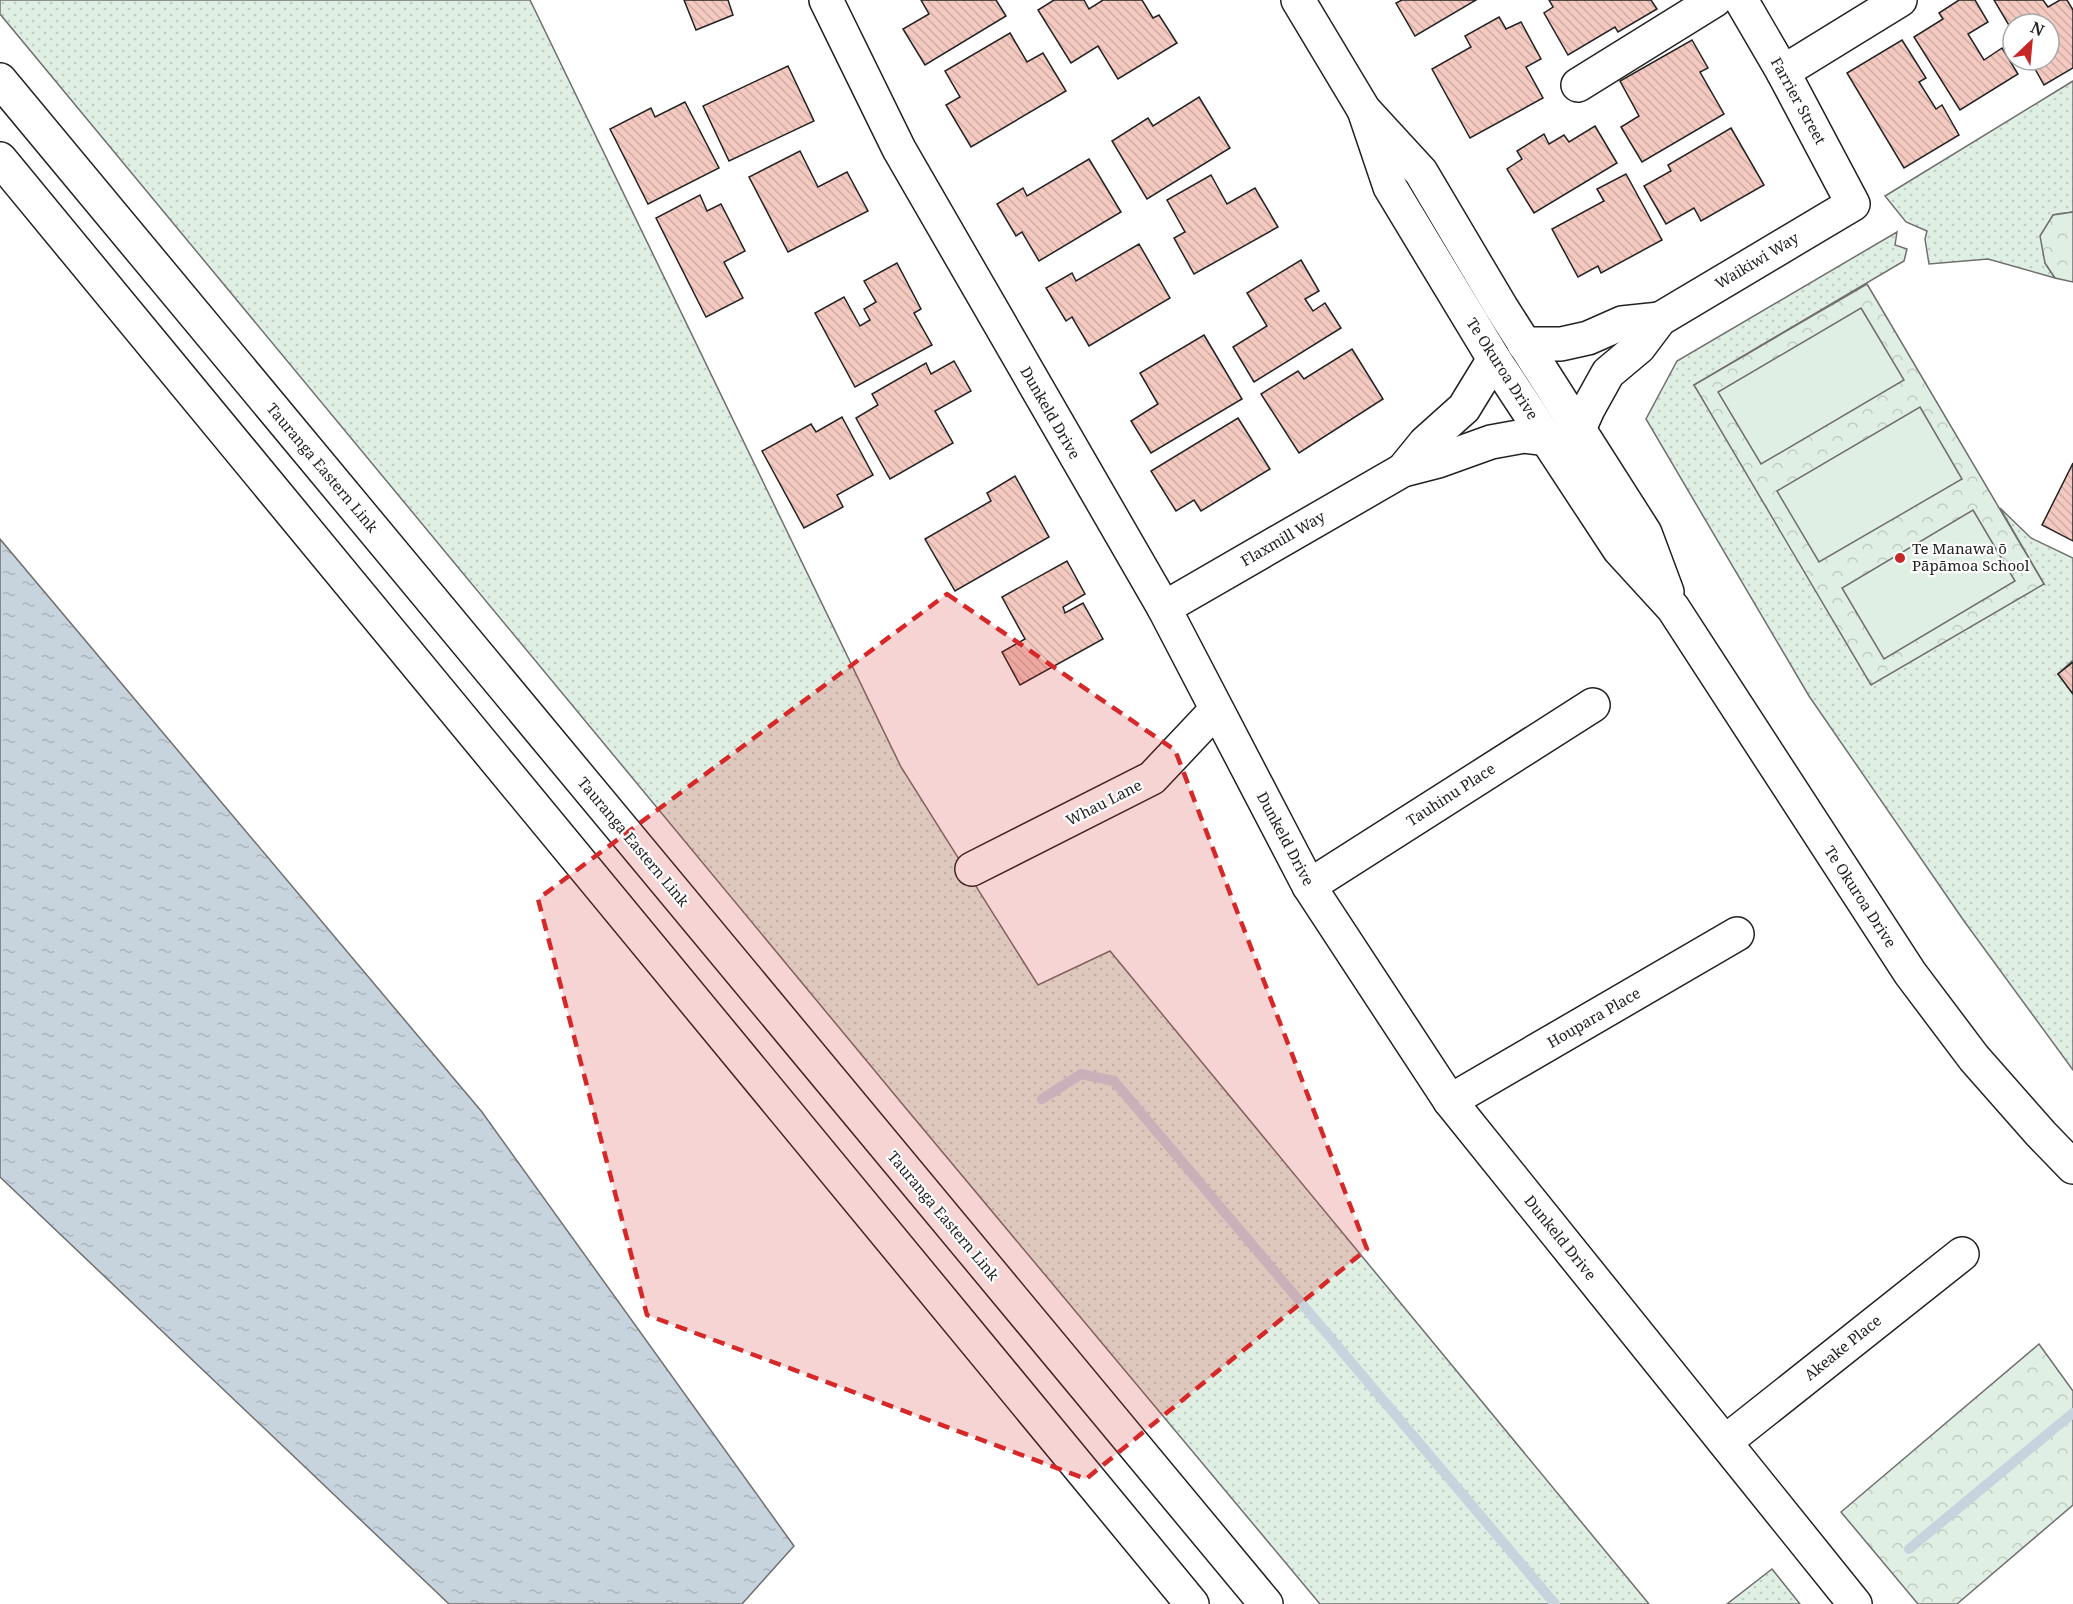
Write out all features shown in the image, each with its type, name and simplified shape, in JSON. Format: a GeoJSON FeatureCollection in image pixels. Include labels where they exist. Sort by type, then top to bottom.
{"type":"FeatureCollection","features":[{"type":"Feature","properties":{"kind":"main road","name":"Dunkeld Drive"},"geometry":{"type":"LineString","coordinates":[[826,0],[899,149],[1164,608],[1309,886],[1450,1101],[1855,1604]]}},
{"type":"Feature","properties":{"kind":"main road","name":"Te Okuroa Drive"},"geometry":{"type":"LineString","coordinates":[[1298,0],[1364,110],[1421,172],[1524,344],[1645,533],[1673,608]]}},
{"type":"Feature","properties":{"kind":"main road"},"geometry":{"type":"LineString","coordinates":[[1578,85],[1715,0]]}},
{"type":"Feature","properties":{"kind":"main road","name":"Farrier Street"},"geometry":{"type":"LineString","coordinates":[[1741,0],[1783,72],[1853,204]]}},
{"type":"Feature","properties":{"kind":"main road"},"geometry":{"type":"LineString","coordinates":[[1783,72],[1900,0]]}},
{"type":"Feature","properties":{"kind":"main road","name":"Tauranga Eastern Link"},"geometry":{"type":"LineString","coordinates":[[0,80],[1266,1604]]}},
{"type":"Feature","properties":{"kind":"main road","name":"Te Okuroa Drive"},"geometry":{"type":"LineString","coordinates":[[1364,110],[1390,188],[1494,359],[1619,549],[1673,608],[1910,973],[1974,1058],[2040,1134],[2073,1167]]}},
{"type":"Feature","properties":{"kind":"main road"},"geometry":{"type":"LineString","coordinates":[[0,159],[1192,1604]]}},
{"type":"Feature","properties":{"kind":"main road","name":"Waikiwi Way"},"geometry":{"type":"LineString","coordinates":[[1579,429],[1608,373],[1639,347],[1660,319],[1853,204]]}},
{"type":"Feature","properties":{"kind":"main road","name":"Waikiwi Way"},"geometry":{"type":"LineString","coordinates":[[1524,344],[1561,344],[1588,338],[1622,323],[1660,319]]}},
{"type":"Feature","properties":{"kind":"main road","name":"Flaxmill Way"},"geometry":{"type":"LineString","coordinates":[[1403,470],[1425,443],[1464,408],[1494,359]]}},
{"type":"Feature","properties":{"kind":"main road","name":"Flaxmill Way"},"geometry":{"type":"LineString","coordinates":[[1164,608],[1403,470],[1438,461],[1491,442],[1524,436],[1547,439]]}},
{"type":"Feature","properties":{"kind":"main road","name":"Tauhinu Place"},"geometry":{"type":"LineString","coordinates":[[1309,886],[1593,705]]}},
{"type":"Feature","properties":{"kind":"main road","name":"Whau Lane"},"geometry":{"type":"LineString","coordinates":[[972,869],[1152,778],[1216,710]]}},
{"type":"Feature","properties":{"kind":"main road","name":"Houpara Place"},"geometry":{"type":"LineString","coordinates":[[1450,1101],[1737,934]]}},
{"type":"Feature","properties":{"kind":"main road","name":"Akeake Place"},"geometry":{"type":"LineString","coordinates":[[1725,1442],[1962,1254]]}},
{"type":"Feature","properties":{"kind":"highlighted area"},"geometry":{"type":"Polygon","coordinates":[[[947,594],[1175,750],[1367,1249],[1086,1479],[647,1315],[538,899],[947,594]]]}},
{"type":"Feature","properties":{"kind":"green space"},"geometry":{"type":"Polygon","coordinates":[[[0,0],[530,0],[901,767],[1038,985],[1110,951],[1649,1604],[1320,1604],[904,1106],[0,14],[0,0]]]}},
{"type":"Feature","properties":{"kind":"green space"},"geometry":{"type":"Polygon","coordinates":[[[2073,81],[2073,212],[2053,215],[2045,263],[2055,278],[1988,259],[1929,264],[1925,239],[1927,231],[1906,222],[1885,196],[2073,81]]]}},
{"type":"Feature","properties":{"kind":"green space"},"geometry":{"type":"Polygon","coordinates":[[[2073,212],[2073,282],[2055,278],[2045,263],[2040,236],[2053,215],[2073,212]]]}},
{"type":"Feature","properties":{"kind":"green space"},"geometry":{"type":"Polygon","coordinates":[[[1897,232],[1895,245],[1907,249],[1904,261],[1694,385],[2044,584],[2000,508],[2031,538],[2073,558],[2073,660],[2058,674],[2073,694],[2073,1070],[1964,921],[1809,696],[1646,419],[1677,361],[1897,232]]]}},
{"type":"Feature","properties":{"kind":"green space"},"geometry":{"type":"Polygon","coordinates":[[[1867,284],[2044,584],[1871,685],[1694,385],[1867,284]]]}},
{"type":"Feature","properties":{"kind":"green space"},"geometry":{"type":"Polygon","coordinates":[[[1861,308],[1904,380],[1761,464],[1718,392],[1861,308]]]}},
{"type":"Feature","properties":{"kind":"green space"},"geometry":{"type":"Polygon","coordinates":[[[1920,407],[1962,479],[1819,562],[1777,491],[1920,407]]]}},
{"type":"Feature","properties":{"kind":"green space"},"geometry":{"type":"Polygon","coordinates":[[[1973,510],[2015,581],[1884,659],[1842,588],[1973,510]]]}},
{"type":"Feature","properties":{"kind":"green space"},"geometry":{"type":"Polygon","coordinates":[[[2039,1344],[2073,1391],[2073,1505],[1957,1604],[1918,1604],[1841,1512],[2039,1344]]]}},
{"type":"Feature","properties":{"kind":"green space"},"geometry":{"type":"Polygon","coordinates":[[[1772,1569],[1800,1604],[1727,1604],[1772,1569]]]}},
{"type":"Feature","properties":{"kind":"water"},"geometry":{"type":"Polygon","coordinates":[[[0,539],[482,1112],[794,1546],[742,1604],[449,1604],[0,1177],[0,539]]]}},
{"type":"Feature","properties":{"kind":"building"},"geometry":{"type":"Polygon","coordinates":[[[684,0],[728,0],[733,15],[696,30],[684,0]]]}},
{"type":"Feature","properties":{"kind":"building"},"geometry":{"type":"Polygon","coordinates":[[[921,0],[996,0],[1006,16],[925,65],[903,29],[929,14],[921,0]]]}},
{"type":"Feature","properties":{"kind":"building"},"geometry":{"type":"Polygon","coordinates":[[[1054,0],[1084,0],[1089,9],[1103,0],[1142,0],[1153,18],[1159,15],[1177,43],[1118,79],[1098,46],[1071,63],[1038,10],[1054,0]]]}},
{"type":"Feature","properties":{"kind":"building"},"geometry":{"type":"Polygon","coordinates":[[[1402,0],[1476,0],[1415,36],[1396,3],[1402,0]]]}},
{"type":"Feature","properties":{"kind":"building"},"geometry":{"type":"Polygon","coordinates":[[[1549,0],[1651,0],[1657,9],[1618,32],[1615,27],[1568,55],[1544,13],[1553,7],[1549,0]]]}},
{"type":"Feature","properties":{"kind":"building"},"geometry":{"type":"Polygon","coordinates":[[[1959,0],[1975,0],[1988,22],[1968,34],[1984,60],[2001,49],[2001,72],[2017,72],[2018,74],[1960,110],[1914,37],[1943,19],[1939,13],[1959,0]]]}},
{"type":"Feature","properties":{"kind":"building"},"geometry":{"type":"Polygon","coordinates":[[[1994,0],[2043,0],[2048,7],[2060,0],[2067,0],[2073,10],[2073,68],[2044,85],[2037,72],[2061,72],[2061,12],[2001,12],[1994,0]]]}},
{"type":"Feature","properties":{"kind":"building"},"geometry":{"type":"Polygon","coordinates":[[[1499,17],[1506,29],[1521,22],[1541,59],[1526,67],[1543,98],[1470,138],[1432,69],[1471,47],[1465,36],[1499,17]]]}},
{"type":"Feature","properties":{"kind":"building"},"geometry":{"type":"Polygon","coordinates":[[[1010,33],[1027,62],[1043,53],[1066,91],[971,147],[946,105],[960,97],[945,71],[1010,33]]]}},
{"type":"Feature","properties":{"kind":"building"},"geometry":{"type":"Polygon","coordinates":[[[1692,40],[1708,68],[1700,72],[1724,114],[1642,162],[1621,127],[1639,116],[1620,81],[1692,40]]]}},
{"type":"Feature","properties":{"kind":"building"},"geometry":{"type":"Polygon","coordinates":[[[1902,40],[1926,78],[1919,82],[1936,109],[1942,105],[1959,135],[1904,168],[1847,73],[1902,40]]]}},
{"type":"Feature","properties":{"kind":"building"},"geometry":{"type":"Polygon","coordinates":[[[788,66],[814,121],[729,161],[703,106],[788,66]]]}},
{"type":"Feature","properties":{"kind":"building"},"geometry":{"type":"Polygon","coordinates":[[[1199,97],[1230,148],[1147,199],[1112,141],[1148,118],[1153,126],[1199,97]]]}},
{"type":"Feature","properties":{"kind":"building"},"geometry":{"type":"Polygon","coordinates":[[[685,102],[719,168],[648,204],[610,129],[651,108],[655,117],[685,102]]]}},
{"type":"Feature","properties":{"kind":"building"},"geometry":{"type":"Polygon","coordinates":[[[1595,126],[1617,163],[1534,213],[1507,169],[1522,159],[1517,151],[1544,134],[1549,144],[1564,135],[1569,142],[1595,126]]]}},
{"type":"Feature","properties":{"kind":"building"},"geometry":{"type":"Polygon","coordinates":[[[1731,128],[1764,185],[1701,221],[1694,208],[1666,224],[1644,186],[1671,171],[1668,165],[1731,128]]]}},
{"type":"Feature","properties":{"kind":"building"},"geometry":{"type":"Polygon","coordinates":[[[800,151],[818,187],[847,172],[868,211],[788,252],[749,177],[800,151]]]}},
{"type":"Feature","properties":{"kind":"building"},"geometry":{"type":"Polygon","coordinates":[[[1089,159],[1121,212],[1039,261],[1022,232],[1016,236],[997,204],[1023,188],[1027,196],[1089,159]]]}},
{"type":"Feature","properties":{"kind":"building"},"geometry":{"type":"Polygon","coordinates":[[[1626,174],[1662,240],[1601,273],[1598,266],[1578,277],[1552,229],[1604,201],[1597,189],[1626,174]]]}},
{"type":"Feature","properties":{"kind":"building"},"geometry":{"type":"Polygon","coordinates":[[[1211,175],[1227,204],[1255,188],[1278,227],[1194,274],[1174,238],[1185,232],[1167,200],[1211,175]]]}},
{"type":"Feature","properties":{"kind":"building"},"geometry":{"type":"Polygon","coordinates":[[[700,195],[707,211],[721,204],[745,251],[724,262],[743,298],[706,317],[656,218],[700,195]]]}},
{"type":"Feature","properties":{"kind":"building"},"geometry":{"type":"Polygon","coordinates":[[[1139,244],[1170,298],[1089,346],[1072,317],[1066,321],[1046,288],[1072,273],[1076,281],[1139,244]]]}},
{"type":"Feature","properties":{"kind":"building"},"geometry":{"type":"Polygon","coordinates":[[[1301,260],[1319,291],[1305,299],[1313,311],[1325,303],[1341,328],[1254,382],[1233,347],[1267,326],[1247,293],[1301,260]]]}},
{"type":"Feature","properties":{"kind":"building"},"geometry":{"type":"Polygon","coordinates":[[[897,263],[921,309],[914,313],[932,345],[855,387],[815,313],[844,297],[860,326],[870,320],[864,309],[876,302],[864,281],[897,263]]]}},
{"type":"Feature","properties":{"kind":"building"},"geometry":{"type":"Polygon","coordinates":[[[1204,335],[1242,399],[1151,453],[1131,421],[1158,404],[1140,373],[1204,335]]]}},
{"type":"Feature","properties":{"kind":"building"},"geometry":{"type":"Polygon","coordinates":[[[1352,349],[1383,399],[1299,453],[1261,394],[1298,371],[1304,379],[1352,349]]]}},
{"type":"Feature","properties":{"kind":"building"},"geometry":{"type":"Polygon","coordinates":[[[954,361],[971,391],[935,411],[953,443],[890,479],[856,418],[878,405],[872,394],[926,363],[931,374],[954,361]]]}},
{"type":"Feature","properties":{"kind":"building"},"geometry":{"type":"Polygon","coordinates":[[[842,417],[873,475],[837,495],[843,507],[804,528],[762,451],[811,424],[816,432],[842,417]]]}},
{"type":"Feature","properties":{"kind":"building"},"geometry":{"type":"Polygon","coordinates":[[[1238,418],[1270,469],[1201,511],[1194,500],[1176,511],[1151,471],[1238,418]]]}},
{"type":"Feature","properties":{"kind":"building"},"geometry":{"type":"Polygon","coordinates":[[[2073,463],[2073,541],[2042,525],[2073,463]]]}},
{"type":"Feature","properties":{"kind":"building"},"geometry":{"type":"Polygon","coordinates":[[[1015,476],[1049,537],[955,591],[925,539],[991,501],[987,493],[1015,476]]]}},
{"type":"Feature","properties":{"kind":"building"},"geometry":{"type":"Polygon","coordinates":[[[1067,561],[1085,594],[1063,607],[1065,613],[1083,603],[1103,639],[1020,685],[1002,652],[1025,639],[1002,597],[1067,561]]]}},
{"type":"Feature","properties":{"kind":"building"},"geometry":{"type":"Polygon","coordinates":[[[2073,662],[2073,694],[2058,674],[2073,662]]]}},
{"type":"Feature","properties":{"kind":"waterway"},"geometry":{"type":"LineString","coordinates":[[1042,1099],[1081,1074],[1114,1081],[1555,1604]]}},
{"type":"Feature","properties":{"kind":"waterway"},"geometry":{"type":"LineString","coordinates":[[1909,1549],[2073,1413]]}},
{"type":"Feature","properties":{"kind":"place","name":"Te Manawa ō Pāpāmoa School"},"geometry":{"type":"Point","coordinates":[1900,558]}}]}
